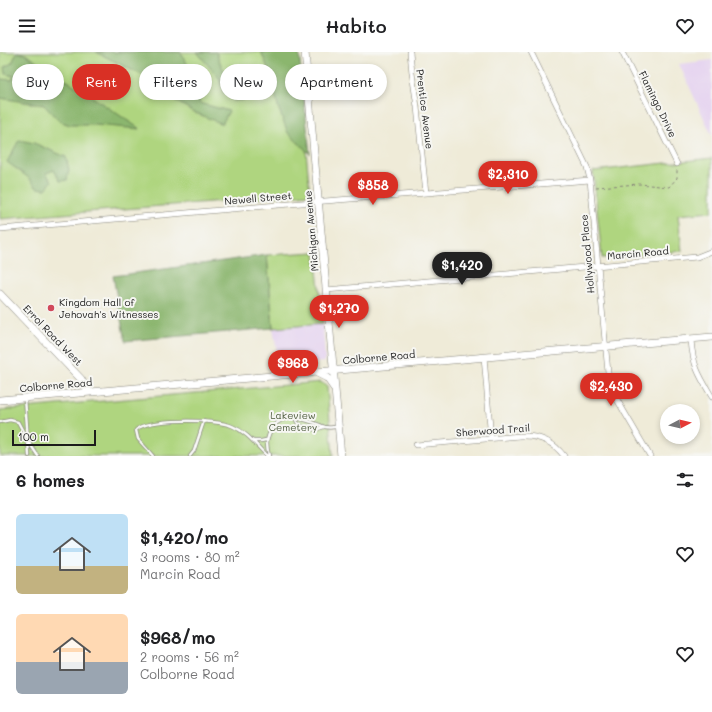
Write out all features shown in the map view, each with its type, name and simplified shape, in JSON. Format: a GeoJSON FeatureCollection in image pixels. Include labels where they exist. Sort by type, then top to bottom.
{"type":"FeatureCollection","features":[{"type":"Feature","properties":{"kind":"street","name":"Michigan Avenue"},"geometry":{"type":"LineString","coordinates":[[304,52],[341,456]]}},
{"type":"Feature","properties":{"kind":"street","name":"Prentice Avenue"},"geometry":{"type":"LineString","coordinates":[[410,52],[426,193]]}},
{"type":"Feature","properties":{"kind":"street","name":"Hollywood Place"},"geometry":{"type":"LineString","coordinates":[[531,52],[586,163],[590,180],[604,347],[610,388],[650,456]]}},
{"type":"Feature","properties":{"kind":"street","name":"Flamingo Drive"},"geometry":{"type":"LineString","coordinates":[[622,52],[677,164]]}},
{"type":"Feature","properties":{"kind":"street","name":"Newell Street"},"geometry":{"type":"LineString","coordinates":[[0,229],[590,180]]}},
{"type":"Feature","properties":{"kind":"street","name":"Marcin Road"},"geometry":{"type":"LineString","coordinates":[[326,290],[697,258],[712,251]]}},
{"type":"Feature","properties":{"kind":"street","name":"Errol Road West"},"geometry":{"type":"LineString","coordinates":[[0,294],[81,378],[89,392]]}},
{"type":"Feature","properties":{"kind":"street","name":"Colborne Road"},"geometry":{"type":"LineString","coordinates":[[0,400],[712,337]]}},
{"type":"Feature","properties":{"kind":"street"},"geometry":{"type":"LineString","coordinates":[[691,340],[692,356],[698,372],[712,397]]}},
{"type":"Feature","properties":{"kind":"street"},"geometry":{"type":"LineString","coordinates":[[484,357],[491,439]]}},
{"type":"Feature","properties":{"kind":"street"},"geometry":{"type":"LineString","coordinates":[[315,372],[327,378],[335,390]]}},
{"type":"Feature","properties":{"kind":"street","name":"Sherwood Trail"},"geometry":{"type":"LineString","coordinates":[[416,445],[527,435],[537,436],[550,442],[564,456]]}},
{"type":"Feature","properties":{"kind":"lane"},"geometry":{"type":"LineString","coordinates":[[25,398],[29,456]]}},
{"type":"Feature","properties":{"kind":"lane"},"geometry":{"type":"LineString","coordinates":[[268,456],[266,440],[269,433],[278,422],[286,418],[295,418],[325,427]]}},
{"type":"Feature","properties":{"kind":"lane"},"geometry":{"type":"LineString","coordinates":[[295,418],[299,424],[306,428],[318,429],[325,427],[338,427]]}},
{"type":"Feature","properties":{"kind":"lane"},"geometry":{"type":"LineString","coordinates":[[0,422],[10,420],[18,422],[38,456]]}},
{"type":"Feature","properties":{"kind":"lane"},"geometry":{"type":"LineString","coordinates":[[153,456],[138,439],[136,430],[150,424],[204,421],[224,423],[233,426],[246,434],[268,456]]}},
{"type":"Feature","properties":{"kind":"lane"},"geometry":{"type":"LineString","coordinates":[[192,455],[204,421]]}},
{"type":"Feature","properties":{"kind":"lane"},"geometry":{"type":"LineString","coordinates":[[253,441],[266,440]]}},
{"type":"Feature","properties":{"kind":"path"},"geometry":{"type":"LineString","coordinates":[[590,187],[640,184],[669,187],[677,178],[677,164]]}},
{"type":"Feature","properties":{"kind":"shaded area"},"geometry":{"type":"Polygon","coordinates":[[[712,60],[712,136],[679,64],[712,60]]]}},
{"type":"Feature","properties":{"kind":"shaded area"},"geometry":{"type":"Polygon","coordinates":[[[323,324],[325,362],[279,365],[273,328],[323,324]]]}},
{"type":"Feature","properties":{"kind":"green space"},"geometry":{"type":"Polygon","coordinates":[[[0,52],[297,52],[298,64],[285,64],[285,100],[301,100],[310,194],[0,219],[0,52]]]}},
{"type":"Feature","properties":{"kind":"green space"},"geometry":{"type":"Polygon","coordinates":[[[17,52],[25,54],[41,64],[12,64],[12,76],[5,74],[4,67],[12,63],[17,52]]]}},
{"type":"Feature","properties":{"kind":"green space"},"geometry":{"type":"Polygon","coordinates":[[[96,52],[180,52],[187,64],[139,64],[139,74],[131,70],[131,64],[120,64],[96,52]]]}},
{"type":"Feature","properties":{"kind":"green space"},"geometry":{"type":"Polygon","coordinates":[[[197,52],[216,52],[221,64],[220,82],[212,70],[212,64],[207,64],[197,52]]]}},
{"type":"Feature","properties":{"kind":"green space"},"geometry":{"type":"Polygon","coordinates":[[[261,52],[299,52],[300,64],[285,64],[285,100],[304,100],[310,154],[288,133],[276,100],[277,64],[266,64],[261,52]]]}},
{"type":"Feature","properties":{"kind":"green space"},"geometry":{"type":"Polygon","coordinates":[[[0,79],[12,80],[12,100],[0,98],[0,79]]]}},
{"type":"Feature","properties":{"kind":"green space"},"geometry":{"type":"Polygon","coordinates":[[[64,79],[72,84],[72,100],[97,100],[140,129],[95,125],[70,125],[59,121],[44,105],[13,100],[64,100],[64,79]]]}},
{"type":"Feature","properties":{"kind":"green space"},"geometry":{"type":"Polygon","coordinates":[[[174,100],[200,100],[199,103],[229,111],[222,124],[194,112],[174,100]]]}},
{"type":"Feature","properties":{"kind":"green space"},"geometry":{"type":"Polygon","coordinates":[[[19,140],[34,143],[66,157],[69,170],[67,180],[60,181],[54,170],[46,173],[52,181],[46,189],[37,188],[29,178],[7,162],[19,140]]]}},
{"type":"Feature","properties":{"kind":"green space"},"geometry":{"type":"Polygon","coordinates":[[[712,158],[712,212],[678,215],[682,251],[602,258],[593,171],[712,158]]]}},
{"type":"Feature","properties":{"kind":"green space"},"geometry":{"type":"Polygon","coordinates":[[[315,252],[323,324],[273,328],[267,255],[315,252]]]}},
{"type":"Feature","properties":{"kind":"green space"},"geometry":{"type":"Polygon","coordinates":[[[267,255],[273,328],[125,341],[113,276],[267,255]]]}},
{"type":"Feature","properties":{"kind":"green space","name":"Lakeview Cemetery"},"geometry":{"type":"Polygon","coordinates":[[[321,382],[327,387],[333,456],[0,456],[0,410],[321,382]]]}},
{"type":"Feature","properties":{"kind":"place","name":"Kingdom Hall of Jehovah's Witnesses"},"geometry":{"type":"Point","coordinates":[51,308]}}]}
